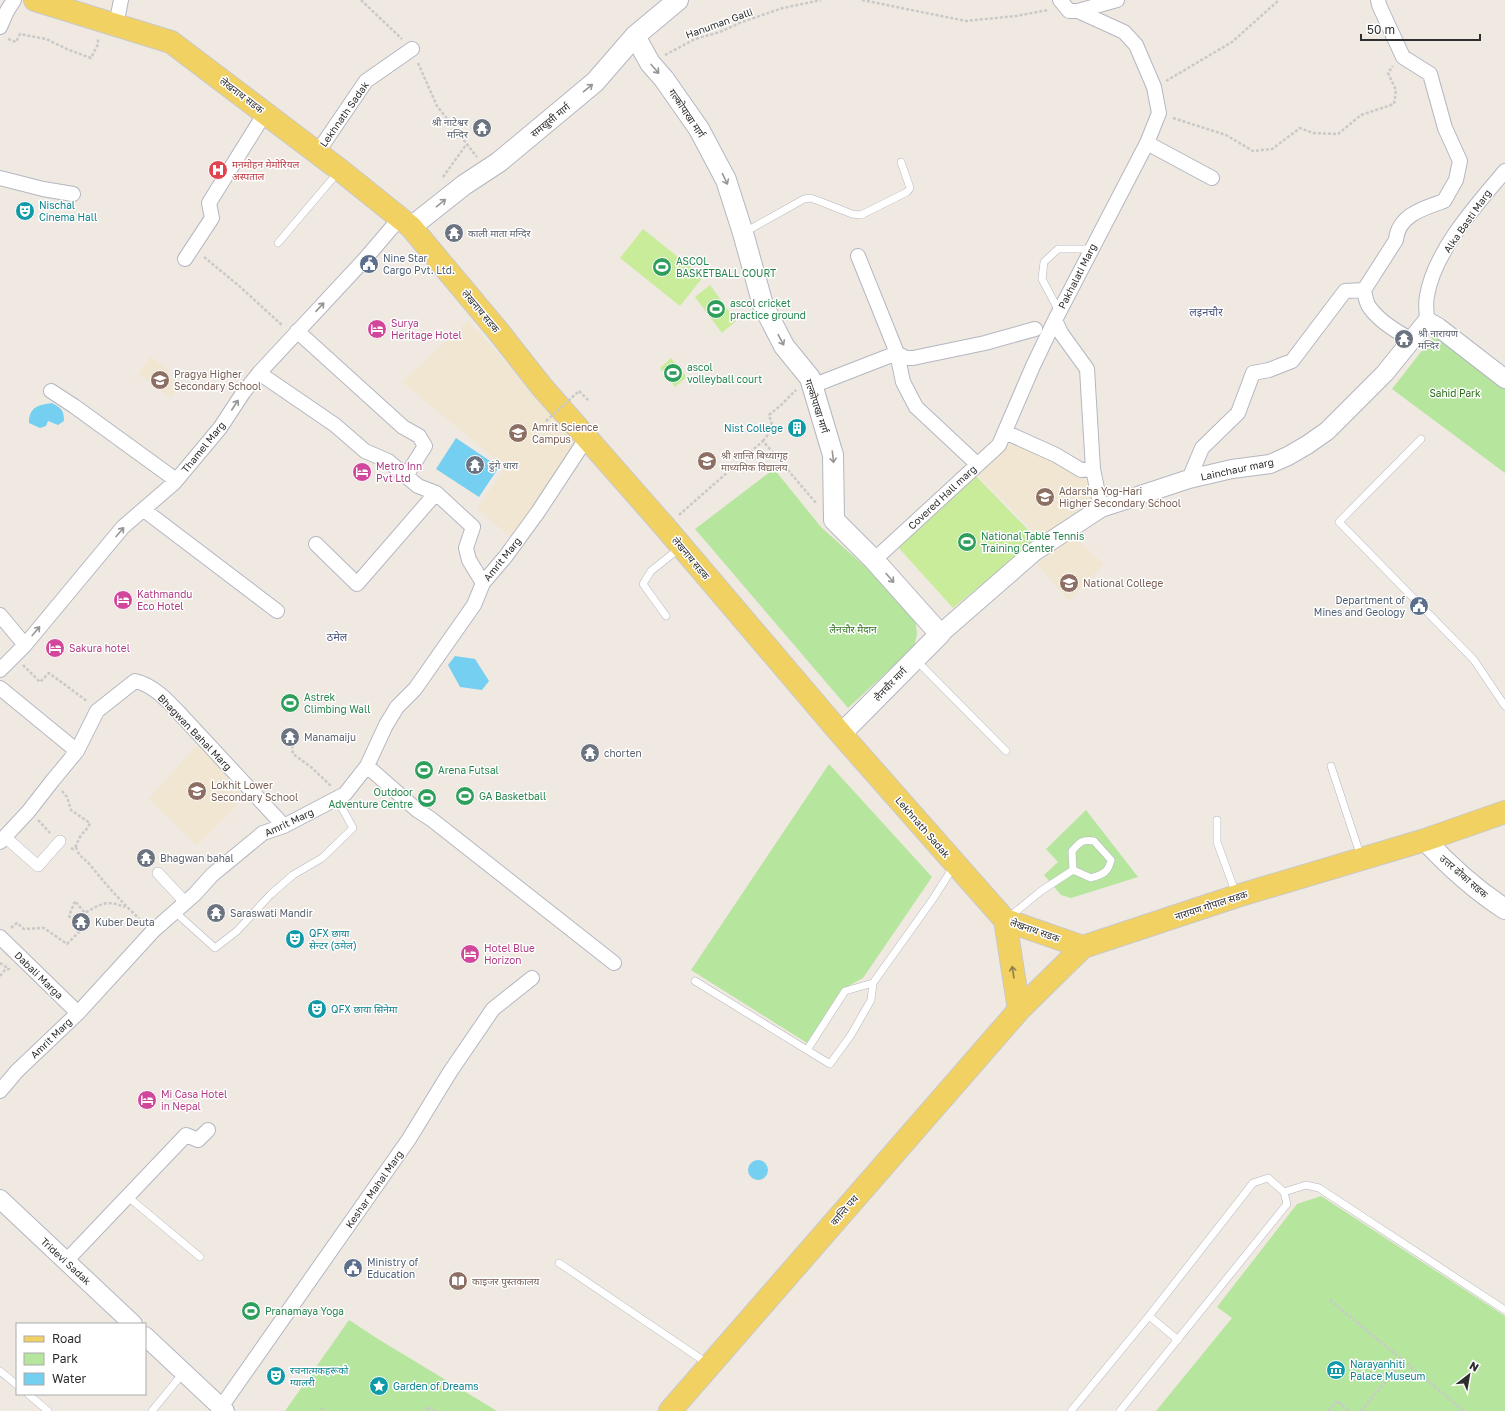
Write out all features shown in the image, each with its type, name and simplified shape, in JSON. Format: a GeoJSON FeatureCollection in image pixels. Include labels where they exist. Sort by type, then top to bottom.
{"type":"FeatureCollection","features":[{"type":"Feature","properties":{"kind":"main road","name":"लेखनाथ सडक"},"geometry":{"type":"LineString","coordinates":[[35,0],[171,42],[340,170],[405,223],[498,332],[586,439],[682,546],[841,734]]}},
{"type":"Feature","properties":{"kind":"main road","name":"समखुसी मार्ग"},"geometry":{"type":"LineString","coordinates":[[405,223],[499,162],[595,82],[635,36],[678,0]]}},
{"type":"Feature","properties":{"kind":"main road","name":"गल्कोपाखा मार्ग"},"geometry":{"type":"LineString","coordinates":[[635,36],[650,63],[699,129],[726,180],[743,233],[762,305],[784,346],[810,378],[833,455],[834,520]]}},
{"type":"Feature","properties":{"kind":"main road"},"geometry":{"type":"LineString","coordinates":[[834,520],[874,560],[940,634]]}},
{"type":"Feature","properties":{"kind":"main road","name":"लैनचौर मार्ग"},"geometry":{"type":"LineString","coordinates":[[841,734],[940,634]]}},
{"type":"Feature","properties":{"kind":"main road","name":"Lekhnath Sadak"},"geometry":{"type":"LineString","coordinates":[[841,734],[1005,920]]}},
{"type":"Feature","properties":{"kind":"main road","name":"नारायण गोपाल सडक"},"geometry":{"type":"LineString","coordinates":[[1020,1010],[1083,947],[1237,896],[1425,840],[1505,812]]}},
{"type":"Feature","properties":{"kind":"main road","name":"उत्तर ढोका सडक"},"geometry":{"type":"LineString","coordinates":[[1425,840],[1448,864],[1481,893],[1505,909]]}},
{"type":"Feature","properties":{"kind":"main road","name":"लेखनाथ सडक"},"geometry":{"type":"LineString","coordinates":[[1020,1010],[1005,920],[1083,947]]}},
{"type":"Feature","properties":{"kind":"main road","name":"कान्ति पथ"},"geometry":{"type":"LineString","coordinates":[[670,1411],[1020,1010]]}},
{"type":"Feature","properties":{"kind":"street"},"geometry":{"type":"LineString","coordinates":[[3,32],[7,11],[14,0]]}},
{"type":"Feature","properties":{"kind":"street"},"geometry":{"type":"LineString","coordinates":[[116,25],[121,0]]}},
{"type":"Feature","properties":{"kind":"street"},"geometry":{"type":"LineString","coordinates":[[1069,7],[1117,0]]}},
{"type":"Feature","properties":{"kind":"street"},"geometry":{"type":"LineString","coordinates":[[1378,0],[1404,56],[1430,74],[1445,128],[1460,161],[1456,180],[1444,201],[1426,207],[1407,217],[1396,232],[1396,240],[1364,290],[1369,307],[1397,332],[1412,340]]}},
{"type":"Feature","properties":{"kind":"street"},"geometry":{"type":"LineString","coordinates":[[1069,7],[1124,32],[1136,45],[1155,92],[1159,113]]}},
{"type":"Feature","properties":{"kind":"street","name":"Lekhnath Sadak"},"geometry":{"type":"LineString","coordinates":[[317,153],[366,81],[412,50]]}},
{"type":"Feature","properties":{"kind":"street"},"geometry":{"type":"LineString","coordinates":[[189,254],[212,218],[209,203],[265,113]]}},
{"type":"Feature","properties":{"kind":"street","name":"Pakhalati Marg"},"geometry":{"type":"LineString","coordinates":[[1101,508],[1093,469],[1087,369],[1061,333],[1057,316],[1147,143],[1159,113]]}},
{"type":"Feature","properties":{"kind":"street"},"geometry":{"type":"LineString","coordinates":[[1147,143],[1212,178]]}},
{"type":"Feature","properties":{"kind":"street","name":"Alka Basti Marg"},"geometry":{"type":"LineString","coordinates":[[1427,321],[1426,298],[1430,282],[1438,263],[1453,238],[1478,203],[1505,171]]}},
{"type":"Feature","properties":{"kind":"street"},"geometry":{"type":"LineString","coordinates":[[0,178],[43,189],[73,194]]}},
{"type":"Feature","properties":{"kind":"street","name":"Thamel Marg"},"geometry":{"type":"LineString","coordinates":[[0,670],[25,645],[123,527],[144,510],[176,480],[220,428],[243,393],[259,373],[295,333],[365,259],[405,223]]}},
{"type":"Feature","properties":{"kind":"street"},"geometry":{"type":"LineString","coordinates":[[858,256],[897,353],[903,382],[916,407],[978,464]]}},
{"type":"Feature","properties":{"kind":"street"},"geometry":{"type":"LineString","coordinates":[[1189,479],[1202,448],[1238,413],[1253,373],[1270,370],[1292,361],[1345,291],[1364,290]]}},
{"type":"Feature","properties":{"kind":"street","name":"Covered Hall marg"},"geometry":{"type":"LineString","coordinates":[[874,560],[999,446],[1033,366],[1057,316]]}},
{"type":"Feature","properties":{"kind":"street"},"geometry":{"type":"LineString","coordinates":[[1427,321],[1505,379]]}},
{"type":"Feature","properties":{"kind":"street","name":"Lainchaur marg"},"geometry":{"type":"LineString","coordinates":[[940,634],[1034,552],[1101,508],[1189,479],[1232,469],[1270,464],[1301,449],[1327,431],[1385,374],[1427,321]]}},
{"type":"Feature","properties":{"kind":"street"},"geometry":{"type":"LineString","coordinates":[[811,385],[897,353],[906,358],[913,358],[985,343],[1035,329]]}},
{"type":"Feature","properties":{"kind":"street"},"geometry":{"type":"LineString","coordinates":[[295,333],[404,426],[419,436],[425,446],[406,476]]}},
{"type":"Feature","properties":{"kind":"street"},"geometry":{"type":"LineString","coordinates":[[259,373],[335,425],[365,451],[388,461],[418,486],[436,493],[473,527],[466,548],[469,560],[483,583]]}},
{"type":"Feature","properties":{"kind":"street"},"geometry":{"type":"LineString","coordinates":[[51,391],[176,480]]}},
{"type":"Feature","properties":{"kind":"street"},"geometry":{"type":"LineString","coordinates":[[1005,432],[1056,455],[1081,470],[1093,469]]}},
{"type":"Feature","properties":{"kind":"street","name":"Amrit Marg"},"geometry":{"type":"LineString","coordinates":[[0,1091],[17,1071],[78,1013],[153,931],[186,902],[212,875],[263,833],[284,826],[341,797],[367,766],[396,707],[415,689],[474,605],[483,583],[506,556],[538,512],[586,439]]}},
{"type":"Feature","properties":{"kind":"street"},"geometry":{"type":"LineString","coordinates":[[316,544],[357,584],[436,493]]}},
{"type":"Feature","properties":{"kind":"street"},"geometry":{"type":"LineString","coordinates":[[144,510],[277,611]]}},
{"type":"Feature","properties":{"kind":"street"},"geometry":{"type":"LineString","coordinates":[[0,615],[25,645]]}},
{"type":"Feature","properties":{"kind":"street","name":"Bhagwan Bahal Marg"},"geometry":{"type":"LineString","coordinates":[[2,840],[28,812],[77,751],[97,712],[135,681],[147,685],[166,700],[284,826]]}},
{"type":"Feature","properties":{"kind":"street"},"geometry":{"type":"LineString","coordinates":[[0,688],[77,751]]}},
{"type":"Feature","properties":{"kind":"street"},"geometry":{"type":"LineString","coordinates":[[367,766],[417,810],[431,819],[614,963]]}},
{"type":"Feature","properties":{"kind":"street"},"geometry":{"type":"LineString","coordinates":[[2,840],[38,866],[60,841]]}},
{"type":"Feature","properties":{"kind":"street"},"geometry":{"type":"LineString","coordinates":[[158,873],[186,902]]}},
{"type":"Feature","properties":{"kind":"street","name":"Dabali Marga"},"geometry":{"type":"LineString","coordinates":[[4,942],[54,988],[78,1013]]}},
{"type":"Feature","properties":{"kind":"street","name":"Keshar Mahal Marg"},"geometry":{"type":"LineString","coordinates":[[223,1409],[409,1139],[450,1072],[493,1009],[532,978]]}},
{"type":"Feature","properties":{"kind":"street"},"geometry":{"type":"LineString","coordinates":[[66,1261],[186,1135],[198,1140],[208,1130]]}},
{"type":"Feature","properties":{"kind":"street","name":"Tridevi Sadak"},"geometry":{"type":"LineString","coordinates":[[0,1199],[132,1323]]}},
{"type":"Feature","properties":{"kind":"street"},"geometry":{"type":"LineString","coordinates":[[146,1337],[223,1409]]}},
{"type":"Feature","properties":{"kind":"lane"},"geometry":{"type":"LineString","coordinates":[[743,233],[804,199],[810,198],[861,216],[907,192],[910,188],[901,162]]}},
{"type":"Feature","properties":{"kind":"lane"},"geometry":{"type":"LineString","coordinates":[[278,243],[340,170]]}},
{"type":"Feature","properties":{"kind":"lane"},"geometry":{"type":"LineString","coordinates":[[1057,316],[1042,279],[1044,262],[1058,249],[1091,249]]}},
{"type":"Feature","properties":{"kind":"lane"},"geometry":{"type":"LineString","coordinates":[[1420,439],[1339,522],[1474,660],[1505,706]]}},
{"type":"Feature","properties":{"kind":"lane"},"geometry":{"type":"LineString","coordinates":[[666,616],[643,584],[651,571],[682,546]]}},
{"type":"Feature","properties":{"kind":"lane"},"geometry":{"type":"LineString","coordinates":[[914,659],[1006,751]]}},
{"type":"Feature","properties":{"kind":"lane"},"geometry":{"type":"LineString","coordinates":[[1331,766],[1362,859]]}},
{"type":"Feature","properties":{"kind":"lane"},"geometry":{"type":"LineString","coordinates":[[175,912],[215,948],[237,931],[270,895],[293,875],[322,858],[353,828],[341,797]]}},
{"type":"Feature","properties":{"kind":"lane"},"geometry":{"type":"LineString","coordinates":[[1217,820],[1217,842],[1237,896]]}},
{"type":"Feature","properties":{"kind":"lane"},"geometry":{"type":"LineString","coordinates":[[1085,839],[1094,840],[1111,860],[1109,868],[1101,875],[1091,878],[1073,870],[1072,851],[1085,839]]}},
{"type":"Feature","properties":{"kind":"lane"},"geometry":{"type":"LineString","coordinates":[[695,982],[830,1064],[851,1035],[871,1000],[873,983],[933,900],[956,864]]}},
{"type":"Feature","properties":{"kind":"lane"},"geometry":{"type":"LineString","coordinates":[[1005,920],[1041,891],[1073,870]]}},
{"type":"Feature","properties":{"kind":"lane"},"geometry":{"type":"LineString","coordinates":[[807,1050],[845,991],[873,983]]}},
{"type":"Feature","properties":{"kind":"lane"},"geometry":{"type":"LineString","coordinates":[[1071,1411],[1149,1316],[1253,1183],[1268,1178],[1284,1192],[1287,1204],[1120,1411]]}},
{"type":"Feature","properties":{"kind":"lane"},"geometry":{"type":"LineString","coordinates":[[1284,1192],[1306,1185],[1319,1188],[1505,1310]]}},
{"type":"Feature","properties":{"kind":"lane"},"geometry":{"type":"LineString","coordinates":[[127,1196],[200,1257]]}},
{"type":"Feature","properties":{"kind":"lane"},"geometry":{"type":"LineString","coordinates":[[560,1263],[709,1365]]}},
{"type":"Feature","properties":{"kind":"lane"},"geometry":{"type":"LineString","coordinates":[[1149,1316],[1178,1340]]}},
{"type":"Feature","properties":{"kind":"lane"},"geometry":{"type":"LineString","coordinates":[[0,1371],[16,1384]]}},
{"type":"Feature","properties":{"kind":"lane"},"geometry":{"type":"LineString","coordinates":[[152,1411],[184,1372]]}},
{"type":"Feature","properties":{"kind":"lane"},"geometry":{"type":"LineString","coordinates":[[29,1395],[48,1411]]}},
{"type":"Feature","properties":{"kind":"path"},"geometry":{"type":"LineString","coordinates":[[361,0],[412,50],[422,76],[437,106],[466,145]]}},
{"type":"Feature","properties":{"kind":"path","name":"Hanuman Galli"},"geometry":{"type":"LineString","coordinates":[[650,63],[695,39],[720,32],[742,22],[783,8],[821,0]]}},
{"type":"Feature","properties":{"kind":"path"},"geometry":{"type":"LineString","coordinates":[[862,0],[966,21],[1016,16],[1069,7]]}},
{"type":"Feature","properties":{"kind":"path"},"geometry":{"type":"LineString","coordinates":[[1155,92],[1232,42],[1279,0]]}},
{"type":"Feature","properties":{"kind":"path"},"geometry":{"type":"LineString","coordinates":[[3,32],[16,42],[20,34],[46,39],[91,58],[98,44],[98,37],[92,34]]}},
{"type":"Feature","properties":{"kind":"path"},"geometry":{"type":"LineString","coordinates":[[1159,113],[1226,135],[1253,151],[1272,149],[1300,128],[1313,133],[1338,134],[1361,116],[1394,104],[1396,90],[1388,73],[1393,65],[1404,56]]}},
{"type":"Feature","properties":{"kind":"path"},"geometry":{"type":"LineString","coordinates":[[189,254],[238,285],[295,333]]}},
{"type":"Feature","properties":{"kind":"path"},"geometry":{"type":"LineString","coordinates":[[665,527],[763,441],[773,428],[769,415],[796,389],[811,385]]}},
{"type":"Feature","properties":{"kind":"path"},"geometry":{"type":"LineString","coordinates":[[546,421],[579,391],[589,401]]}},
{"type":"Feature","properties":{"kind":"path"},"geometry":{"type":"LineString","coordinates":[[763,441],[810,497],[834,520]]}},
{"type":"Feature","properties":{"kind":"path"},"geometry":{"type":"LineString","coordinates":[[14,656],[40,682],[49,673],[99,710]]}},
{"type":"Feature","properties":{"kind":"path"},"geometry":{"type":"LineString","coordinates":[[299,738],[292,746],[293,754],[311,767],[341,797]]}},
{"type":"Feature","properties":{"kind":"path"},"geometry":{"type":"LineString","coordinates":[[53,780],[67,797],[71,810],[90,823],[80,836],[76,847],[78,855],[90,864],[126,906],[153,931]]}},
{"type":"Feature","properties":{"kind":"path"},"geometry":{"type":"LineString","coordinates":[[28,812],[60,841],[73,849],[76,847]]}},
{"type":"Feature","properties":{"kind":"path"},"geometry":{"type":"LineString","coordinates":[[4,942],[4,934],[17,923],[24,929],[44,928],[67,944],[80,931],[76,923],[69,916],[75,901],[85,913],[102,903],[114,903],[126,906]]}},
{"type":"Feature","properties":{"kind":"path"},"geometry":{"type":"LineString","coordinates":[[1330,1300],[1464,1411]]}},
{"type":"Feature","properties":{"kind":"path"},"geometry":{"type":"LineString","coordinates":[[1361,1411],[1403,1361]]}},
{"type":"Feature","properties":{"kind":"path"},"geometry":{"type":"LineString","coordinates":[[1328,1411],[1337,1401],[1349,1411]]}},
{"type":"Feature","properties":{"kind":"path"},"geometry":{"type":"LineString","coordinates":[[426,1411],[428,1407],[435,1411]]}},
{"type":"Feature","properties":{"kind":"path"},"geometry":{"type":"LineString","coordinates":[[321,1408],[326,1411]]}},
{"type":"Feature","properties":{"kind":"shaded area","name":"Amrit Science Campus"},"geometry":{"type":"Polygon","coordinates":[[[468,321],[584,447],[512,538],[477,509],[505,467],[402,382],[468,321]]]}},
{"type":"Feature","properties":{"kind":"shaded area","name":"Pragya Higher Secondary School"},"geometry":{"type":"Polygon","coordinates":[[[151,357],[169,370],[166,374],[181,385],[171,398],[138,374],[151,357]]]}},
{"type":"Feature","properties":{"kind":"shaded area","name":"Adarsha Yog-Hari Higher Secondary School"},"geometry":{"type":"Polygon","coordinates":[[[1012,442],[1051,459],[1093,485],[1091,509],[1040,538],[977,475],[1012,442]]]}},
{"type":"Feature","properties":{"kind":"shaded area","name":"National College"},"geometry":{"type":"Polygon","coordinates":[[[1071,534],[1104,564],[1069,601],[1037,564],[1071,534]]]}},
{"type":"Feature","properties":{"kind":"shaded area","name":"Lokhit Lower Secondary School"},"geometry":{"type":"Polygon","coordinates":[[[204,741],[239,780],[233,786],[245,797],[197,846],[149,799],[194,748],[204,741]]]}},
{"type":"Feature","properties":{"kind":"green space","name":"ASCOL BASKETBALL COURT"},"geometry":{"type":"Polygon","coordinates":[[[643,229],[703,277],[680,306],[620,258],[643,229]]]}},
{"type":"Feature","properties":{"kind":"green space","name":"ascol cricket practice ground"},"geometry":{"type":"Polygon","coordinates":[[[710,285],[736,321],[722,333],[695,297],[710,285]]]}},
{"type":"Feature","properties":{"kind":"green space","name":"Sahid Park"},"geometry":{"type":"Polygon","coordinates":[[[1434,335],[1505,388],[1505,473],[1392,389],[1434,335]]]}},
{"type":"Feature","properties":{"kind":"green space","name":"ascol volleyball court"},"geometry":{"type":"Polygon","coordinates":[[[671,358],[687,377],[675,387],[660,368],[671,358]]]}},
{"type":"Feature","properties":{"kind":"green space","name":"लैनचौर मैदान"},"geometry":{"type":"Polygon","coordinates":[[[774,469],[821,527],[882,582],[915,616],[917,634],[914,647],[848,708],[695,529],[774,469]]]}},
{"type":"Feature","properties":{"kind":"green space","name":"National Table Tennis Training Center"},"geometry":{"type":"Polygon","coordinates":[[[976,476],[1037,539],[953,608],[897,546],[976,476]]]}},
{"type":"Feature","properties":{"kind":"green space"},"geometry":{"type":"Polygon","coordinates":[[[829,764],[932,877],[863,978],[841,990],[807,1043],[691,970],[829,764]]]}},
{"type":"Feature","properties":{"kind":"green space"},"geometry":{"type":"Polygon","coordinates":[[[1086,810],[1138,877],[1071,898],[1061,895],[1044,875],[1058,862],[1046,849],[1086,810]]]}},
{"type":"Feature","properties":{"kind":"green space"},"geometry":{"type":"Polygon","coordinates":[[[1321,1196],[1505,1316],[1505,1411],[1156,1411],[1232,1318],[1217,1307],[1297,1204],[1321,1196]]]}},
{"type":"Feature","properties":{"kind":"green space","name":"Garden of Dreams"},"geometry":{"type":"Polygon","coordinates":[[[349,1320],[378,1339],[497,1411],[285,1411],[349,1320]]]}},
{"type":"Feature","properties":{"kind":"water"},"geometry":{"type":"Polygon","coordinates":[[[52,403],[58,406],[61,410],[64,421],[58,425],[48,421],[46,426],[40,428],[29,423],[31,413],[35,408],[52,403]]]}},
{"type":"Feature","properties":{"kind":"water"},"geometry":{"type":"Polygon","coordinates":[[[456,438],[499,467],[479,497],[436,469],[456,438]]]}},
{"type":"Feature","properties":{"kind":"water"},"geometry":{"type":"Polygon","coordinates":[[[455,656],[475,659],[489,681],[482,690],[460,687],[448,665],[455,656]]]}},
{"type":"Feature","properties":{"kind":"water"},"geometry":{"type":"Polygon","coordinates":[[[754,1160],[762,1160],[768,1166],[768,1174],[762,1180],[754,1180],[748,1174],[748,1166],[754,1160]]]}},
{"type":"Feature","properties":{"kind":"place","name":"श्री नाटेश्वर मन्दिर"},"geometry":{"type":"Point","coordinates":[482,128]}},
{"type":"Feature","properties":{"kind":"place","name":"मनमोहन मेमोरियल अस्पताल"},"geometry":{"type":"Point","coordinates":[218,170]}},
{"type":"Feature","properties":{"kind":"place","name":"Nischal Cinema Hall"},"geometry":{"type":"Point","coordinates":[25,211]}},
{"type":"Feature","properties":{"kind":"place","name":"काली माता मन्दिर"},"geometry":{"type":"Point","coordinates":[454,233]}},
{"type":"Feature","properties":{"kind":"place","name":"Nine Star Cargo Pvt. Ltd."},"geometry":{"type":"Point","coordinates":[369,264]}},
{"type":"Feature","properties":{"kind":"place","name":"ASCOL BASKETBALL COURT"},"geometry":{"type":"Point","coordinates":[662,267]}},
{"type":"Feature","properties":{"kind":"place","name":"ascol cricket practice ground"},"geometry":{"type":"Point","coordinates":[716,309]}},
{"type":"Feature","properties":{"kind":"place","name":"Surya Heritage Hotel"},"geometry":{"type":"Point","coordinates":[377,329]}},
{"type":"Feature","properties":{"kind":"place","name":"श्री नारायण मन्दिर"},"geometry":{"type":"Point","coordinates":[1404,339]}},
{"type":"Feature","properties":{"kind":"place","name":"ascol volleyball court"},"geometry":{"type":"Point","coordinates":[673,373]}},
{"type":"Feature","properties":{"kind":"place","name":"Pragya Higher Secondary School"},"geometry":{"type":"Point","coordinates":[160,380]}},
{"type":"Feature","properties":{"kind":"place","name":"Nist College"},"geometry":{"type":"Point","coordinates":[797,428]}},
{"type":"Feature","properties":{"kind":"place","name":"Amrit Science Campus"},"geometry":{"type":"Point","coordinates":[518,433]}},
{"type":"Feature","properties":{"kind":"place","name":"श्री शान्ति बिध्यागृह माध्यमिक विद्यालय"},"geometry":{"type":"Point","coordinates":[707,461]}},
{"type":"Feature","properties":{"kind":"place","name":"ढुंगे धारा"},"geometry":{"type":"Point","coordinates":[475,465]}},
{"type":"Feature","properties":{"kind":"place","name":"Metro Inn Pvt Ltd"},"geometry":{"type":"Point","coordinates":[362,472]}},
{"type":"Feature","properties":{"kind":"place","name":"Adarsha Yog-Hari Higher Secondary School"},"geometry":{"type":"Point","coordinates":[1045,497]}},
{"type":"Feature","properties":{"kind":"place","name":"National Table Tennis Training Center"},"geometry":{"type":"Point","coordinates":[967,542]}},
{"type":"Feature","properties":{"kind":"place","name":"National College"},"geometry":{"type":"Point","coordinates":[1069,583]}},
{"type":"Feature","properties":{"kind":"place","name":"Kathmandu Eco Hotel"},"geometry":{"type":"Point","coordinates":[123,600]}},
{"type":"Feature","properties":{"kind":"place","name":"Department of Mines and Geology"},"geometry":{"type":"Point","coordinates":[1419,606]}},
{"type":"Feature","properties":{"kind":"place","name":"Sakura hotel"},"geometry":{"type":"Point","coordinates":[55,648]}},
{"type":"Feature","properties":{"kind":"place","name":"Astrek Climbing Wall"},"geometry":{"type":"Point","coordinates":[290,703]}},
{"type":"Feature","properties":{"kind":"place","name":"Manamaiju"},"geometry":{"type":"Point","coordinates":[290,737]}},
{"type":"Feature","properties":{"kind":"place","name":"chorten"},"geometry":{"type":"Point","coordinates":[590,753]}},
{"type":"Feature","properties":{"kind":"place","name":"Arena Futsal"},"geometry":{"type":"Point","coordinates":[424,770]}},
{"type":"Feature","properties":{"kind":"place","name":"Lokhit Lower Secondary School"},"geometry":{"type":"Point","coordinates":[197,791]}},
{"type":"Feature","properties":{"kind":"place","name":"GA Basketball"},"geometry":{"type":"Point","coordinates":[465,796]}},
{"type":"Feature","properties":{"kind":"place","name":"Outdoor Adventure Centre"},"geometry":{"type":"Point","coordinates":[427,798]}},
{"type":"Feature","properties":{"kind":"place","name":"Bhagwan bahal"},"geometry":{"type":"Point","coordinates":[146,858]}},
{"type":"Feature","properties":{"kind":"place","name":"Saraswati Mandir"},"geometry":{"type":"Point","coordinates":[216,913]}},
{"type":"Feature","properties":{"kind":"place","name":"Kuber Deuta"},"geometry":{"type":"Point","coordinates":[81,922]}},
{"type":"Feature","properties":{"kind":"place","name":"QFX छाया सेन्टर (ठमेल)"},"geometry":{"type":"Point","coordinates":[295,939]}},
{"type":"Feature","properties":{"kind":"place","name":"Hotel Blue Horizon"},"geometry":{"type":"Point","coordinates":[470,954]}},
{"type":"Feature","properties":{"kind":"place","name":"QFX छाया सिनेमा"},"geometry":{"type":"Point","coordinates":[317,1009]}},
{"type":"Feature","properties":{"kind":"place","name":"Mi Casa Hotel in Nepal"},"geometry":{"type":"Point","coordinates":[147,1100]}},
{"type":"Feature","properties":{"kind":"place","name":"Ministry of Education"},"geometry":{"type":"Point","coordinates":[353,1268]}},
{"type":"Feature","properties":{"kind":"place","name":"काइजर पुस्तकालय"},"geometry":{"type":"Point","coordinates":[458,1281]}},
{"type":"Feature","properties":{"kind":"place","name":"Pranamaya Yoga"},"geometry":{"type":"Point","coordinates":[251,1311]}},
{"type":"Feature","properties":{"kind":"place","name":"Narayanhiti Palace Museum"},"geometry":{"type":"Point","coordinates":[1336,1370]}},
{"type":"Feature","properties":{"kind":"place","name":"रचनात्मकहरूको ग्यालरी"},"geometry":{"type":"Point","coordinates":[276,1376]}},
{"type":"Feature","properties":{"kind":"place","name":"Garden of Dreams"},"geometry":{"type":"Point","coordinates":[379,1386]}},
{"type":"Feature","properties":{"kind":"district","name":"लइनचौर"},"geometry":{"type":"Point","coordinates":[1206,311]}},
{"type":"Feature","properties":{"kind":"district","name":"ठमेल"},"geometry":{"type":"Point","coordinates":[337,636]}}]}
